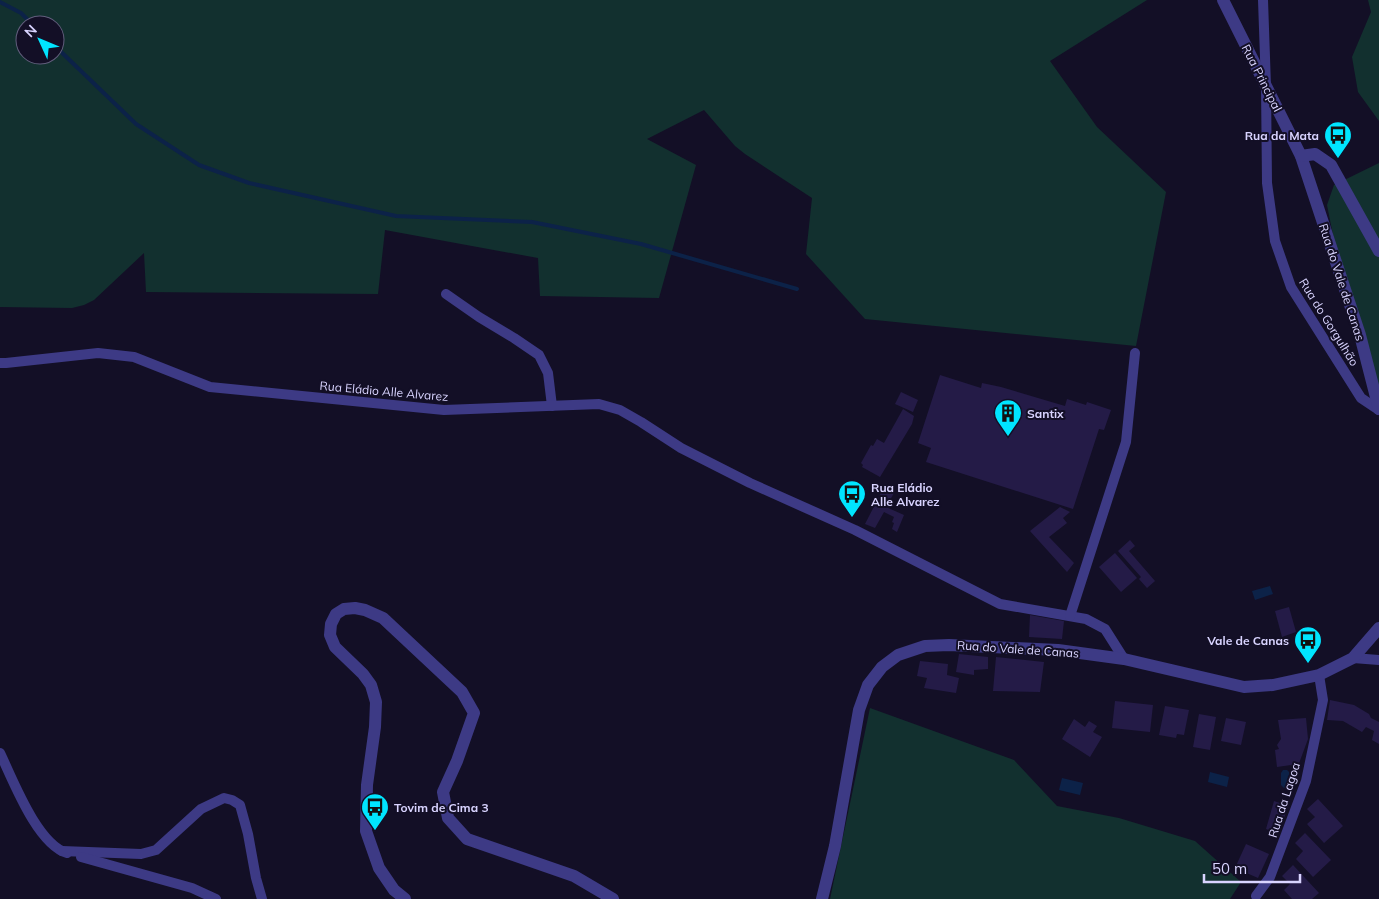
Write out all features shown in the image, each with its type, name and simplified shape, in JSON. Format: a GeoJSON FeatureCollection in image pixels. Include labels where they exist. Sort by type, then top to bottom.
{"type":"FeatureCollection","features":[{"type":"Feature","properties":{"kind":"street","name":"Rua Principal"},"geometry":{"type":"LineString","coordinates":[[1224,0],[1301,156]]}},
{"type":"Feature","properties":{"kind":"street","name":"Rua do Gorgulhão"},"geometry":{"type":"LineString","coordinates":[[1263,0],[1267,182],[1275,241],[1291,288],[1356,390],[1362,398],[1379,410]]}},
{"type":"Feature","properties":{"kind":"street"},"geometry":{"type":"LineString","coordinates":[[1301,156],[1316,154],[1331,165],[1379,252]]}},
{"type":"Feature","properties":{"kind":"street","name":"Rua do Vale de Canas"},"geometry":{"type":"LineString","coordinates":[[1301,156],[1360,335],[1379,410]]}},
{"type":"Feature","properties":{"kind":"street"},"geometry":{"type":"LineString","coordinates":[[446,294],[539,355],[548,373],[552,406]]}},
{"type":"Feature","properties":{"kind":"street","name":"Rua Eládio Alle Alvarez"},"geometry":{"type":"LineString","coordinates":[[0,363],[6,364],[98,353],[134,357],[210,387],[444,410],[599,404],[620,410],[681,448],[750,483],[855,530],[1000,604],[1086,619],[1105,629],[1124,659]]}},
{"type":"Feature","properties":{"kind":"street"},"geometry":{"type":"LineString","coordinates":[[1070,616],[1126,442],[1135,353]]}},
{"type":"Feature","properties":{"kind":"street"},"geometry":{"type":"LineString","coordinates":[[405,899],[394,890],[379,868],[366,831],[367,785],[376,702],[371,685],[363,674],[335,647],[330,634],[331,624],[336,614],[344,609],[355,608],[365,610],[383,618],[462,692],[474,712],[457,761],[443,792],[448,818],[467,839],[574,876],[613,899]]}},
{"type":"Feature","properties":{"kind":"street","name":"Rua do Vale de Canas"},"geometry":{"type":"LineString","coordinates":[[822,899],[835,846],[859,710],[868,685],[882,667],[898,655],[925,646],[948,645],[1058,650],[1124,659],[1244,687],[1273,685],[1319,675],[1353,658],[1379,628]]}},
{"type":"Feature","properties":{"kind":"street"},"geometry":{"type":"LineString","coordinates":[[1353,658],[1379,660]]}},
{"type":"Feature","properties":{"kind":"street","name":"Rua da Lagoa"},"geometry":{"type":"LineString","coordinates":[[1256,896],[1270,878],[1306,781],[1322,700],[1319,675]]}},
{"type":"Feature","properties":{"kind":"street"},"geometry":{"type":"LineString","coordinates":[[0,753],[36,825],[48,840],[62,851],[192,888],[216,899]]}},
{"type":"Feature","properties":{"kind":"street"},"geometry":{"type":"LineString","coordinates":[[62,851],[141,854],[156,850],[200,809],[224,798],[240,805],[262,899]]}},
{"type":"Feature","properties":{"kind":"green space"},"geometry":{"type":"Polygon","coordinates":[[[0,0],[1147,0],[1050,61],[1097,127],[1166,192],[1136,346],[865,319],[806,254],[812,198],[735,146],[704,110],[647,139],[696,165],[659,298],[540,296],[538,258],[385,230],[378,294],[146,292],[144,253],[94,300],[72,308],[0,307],[0,0]]]}},
{"type":"Feature","properties":{"kind":"green space"},"geometry":{"type":"Polygon","coordinates":[[[1368,0],[1379,0],[1379,121],[1358,92],[1352,57],[1371,12],[1368,0]]]}},
{"type":"Feature","properties":{"kind":"green space"},"geometry":{"type":"Polygon","coordinates":[[[1379,163],[1379,391],[1339,263],[1327,205],[1334,185],[1379,163]]]}},
{"type":"Feature","properties":{"kind":"green space"},"geometry":{"type":"Polygon","coordinates":[[[870,708],[1014,760],[1057,806],[1119,818],[1195,841],[1241,882],[1230,899],[830,899],[870,708]]]}},
{"type":"Feature","properties":{"kind":"water"},"geometry":{"type":"Polygon","coordinates":[[[1270,586],[1273,594],[1255,600],[1252,591],[1270,586]]]}},
{"type":"Feature","properties":{"kind":"water"},"geometry":{"type":"Polygon","coordinates":[[[1283,770],[1289,772],[1290,784],[1287,788],[1281,785],[1281,773],[1283,770]]]}},
{"type":"Feature","properties":{"kind":"water"},"geometry":{"type":"Polygon","coordinates":[[[1210,772],[1229,777],[1227,787],[1208,782],[1210,772]]]}},
{"type":"Feature","properties":{"kind":"water"},"geometry":{"type":"Polygon","coordinates":[[[1062,778],[1083,783],[1080,795],[1059,790],[1062,778]]]}},
{"type":"Feature","properties":{"kind":"building","name":"Santix"},"geometry":{"type":"Polygon","coordinates":[[[940,375],[981,388],[982,383],[1001,387],[1065,406],[1067,399],[1086,405],[1087,402],[1111,410],[1104,430],[1099,429],[1073,509],[926,462],[931,448],[918,443],[940,375]]]}},
{"type":"Feature","properties":{"kind":"building"},"geometry":{"type":"Polygon","coordinates":[[[901,392],[918,400],[913,412],[895,404],[901,392]]]}},
{"type":"Feature","properties":{"kind":"building"},"geometry":{"type":"Polygon","coordinates":[[[903,409],[914,416],[912,424],[880,477],[862,467],[861,463],[871,445],[873,446],[877,439],[884,443],[903,409]]]}},
{"type":"Feature","properties":{"kind":"building"},"geometry":{"type":"Polygon","coordinates":[[[884,487],[894,493],[886,507],[904,515],[897,532],[892,529],[894,517],[884,512],[875,528],[865,524],[884,487]]]}},
{"type":"Feature","properties":{"kind":"building"},"geometry":{"type":"Polygon","coordinates":[[[1060,507],[1070,512],[1063,518],[1067,523],[1049,537],[1074,563],[1067,572],[1030,531],[1060,507]]]}},
{"type":"Feature","properties":{"kind":"building"},"geometry":{"type":"Polygon","coordinates":[[[1130,540],[1135,546],[1129,551],[1155,581],[1147,588],[1139,579],[1141,577],[1118,551],[1130,540]]]}},
{"type":"Feature","properties":{"kind":"building"},"geometry":{"type":"Polygon","coordinates":[[[1115,553],[1137,578],[1121,592],[1099,567],[1115,553]]]}},
{"type":"Feature","properties":{"kind":"building"},"geometry":{"type":"Polygon","coordinates":[[[1289,607],[1296,632],[1282,637],[1275,611],[1289,607]]]}},
{"type":"Feature","properties":{"kind":"building"},"geometry":{"type":"Polygon","coordinates":[[[1030,615],[1064,621],[1062,639],[1029,637],[1030,615]]]}},
{"type":"Feature","properties":{"kind":"building"},"geometry":{"type":"Polygon","coordinates":[[[959,654],[988,657],[988,669],[974,670],[974,675],[956,672],[959,654]]]}},
{"type":"Feature","properties":{"kind":"building"},"geometry":{"type":"Polygon","coordinates":[[[996,657],[1044,662],[1040,692],[993,691],[996,657]]]}},
{"type":"Feature","properties":{"kind":"building"},"geometry":{"type":"Polygon","coordinates":[[[920,661],[948,664],[947,675],[959,678],[956,693],[924,688],[927,678],[917,676],[920,661]]]}},
{"type":"Feature","properties":{"kind":"building"},"geometry":{"type":"Polygon","coordinates":[[[1330,700],[1354,705],[1379,722],[1379,744],[1372,740],[1374,731],[1366,727],[1362,732],[1343,721],[1327,720],[1330,700]]]}},
{"type":"Feature","properties":{"kind":"building"},"geometry":{"type":"Polygon","coordinates":[[[1115,701],[1153,705],[1150,732],[1112,728],[1115,701]]]}},
{"type":"Feature","properties":{"kind":"building"},"geometry":{"type":"Polygon","coordinates":[[[1165,706],[1189,710],[1184,735],[1177,734],[1176,738],[1159,735],[1165,706]]]}},
{"type":"Feature","properties":{"kind":"building"},"geometry":{"type":"Polygon","coordinates":[[[1199,714],[1216,717],[1210,750],[1193,747],[1199,714]]]}},
{"type":"Feature","properties":{"kind":"building"},"geometry":{"type":"Polygon","coordinates":[[[1226,718],[1246,722],[1241,745],[1221,741],[1226,718]]]}},
{"type":"Feature","properties":{"kind":"building"},"geometry":{"type":"Polygon","coordinates":[[[1306,718],[1308,739],[1294,777],[1291,765],[1277,767],[1275,750],[1279,749],[1277,745],[1281,739],[1278,720],[1306,718]]]}},
{"type":"Feature","properties":{"kind":"building"},"geometry":{"type":"Polygon","coordinates":[[[1074,719],[1085,727],[1089,721],[1097,726],[1093,732],[1102,737],[1090,757],[1062,739],[1074,719]]]}},
{"type":"Feature","properties":{"kind":"building"},"geometry":{"type":"Polygon","coordinates":[[[1318,799],[1343,826],[1324,843],[1307,824],[1315,817],[1307,809],[1318,799]]]}},
{"type":"Feature","properties":{"kind":"building"},"geometry":{"type":"Polygon","coordinates":[[[1274,801],[1288,806],[1279,834],[1266,829],[1274,801]]]}},
{"type":"Feature","properties":{"kind":"building"},"geometry":{"type":"Polygon","coordinates":[[[1305,833],[1331,860],[1313,877],[1296,859],[1303,851],[1295,843],[1305,833]]]}},
{"type":"Feature","properties":{"kind":"building"},"geometry":{"type":"Polygon","coordinates":[[[1246,844],[1269,854],[1258,878],[1235,868],[1246,844]]]}},
{"type":"Feature","properties":{"kind":"building"},"geometry":{"type":"Polygon","coordinates":[[[1293,865],[1319,893],[1312,899],[1292,899],[1284,890],[1290,884],[1282,876],[1293,865]]]}},
{"type":"Feature","properties":{"kind":"waterway"},"geometry":{"type":"LineString","coordinates":[[0,2],[23,15]]}},
{"type":"Feature","properties":{"kind":"waterway"},"geometry":{"type":"LineString","coordinates":[[65,56],[136,124],[199,165],[249,183],[396,216],[532,222],[641,244],[797,289]]}},
{"type":"Feature","properties":{"kind":"place","name":"Rua da Mata"},"geometry":{"type":"Point","coordinates":[1338,159]}},
{"type":"Feature","properties":{"kind":"place","name":"Santix"},"geometry":{"type":"Point","coordinates":[1008,437]}},
{"type":"Feature","properties":{"kind":"place","name":"Rua Eládio Alle Alvarez"},"geometry":{"type":"Point","coordinates":[852,518]}},
{"type":"Feature","properties":{"kind":"place","name":"Vale de Canas"},"geometry":{"type":"Point","coordinates":[1308,664]}},
{"type":"Feature","properties":{"kind":"place","name":"Tovim de Cima 3"},"geometry":{"type":"Point","coordinates":[375,831]}}]}
